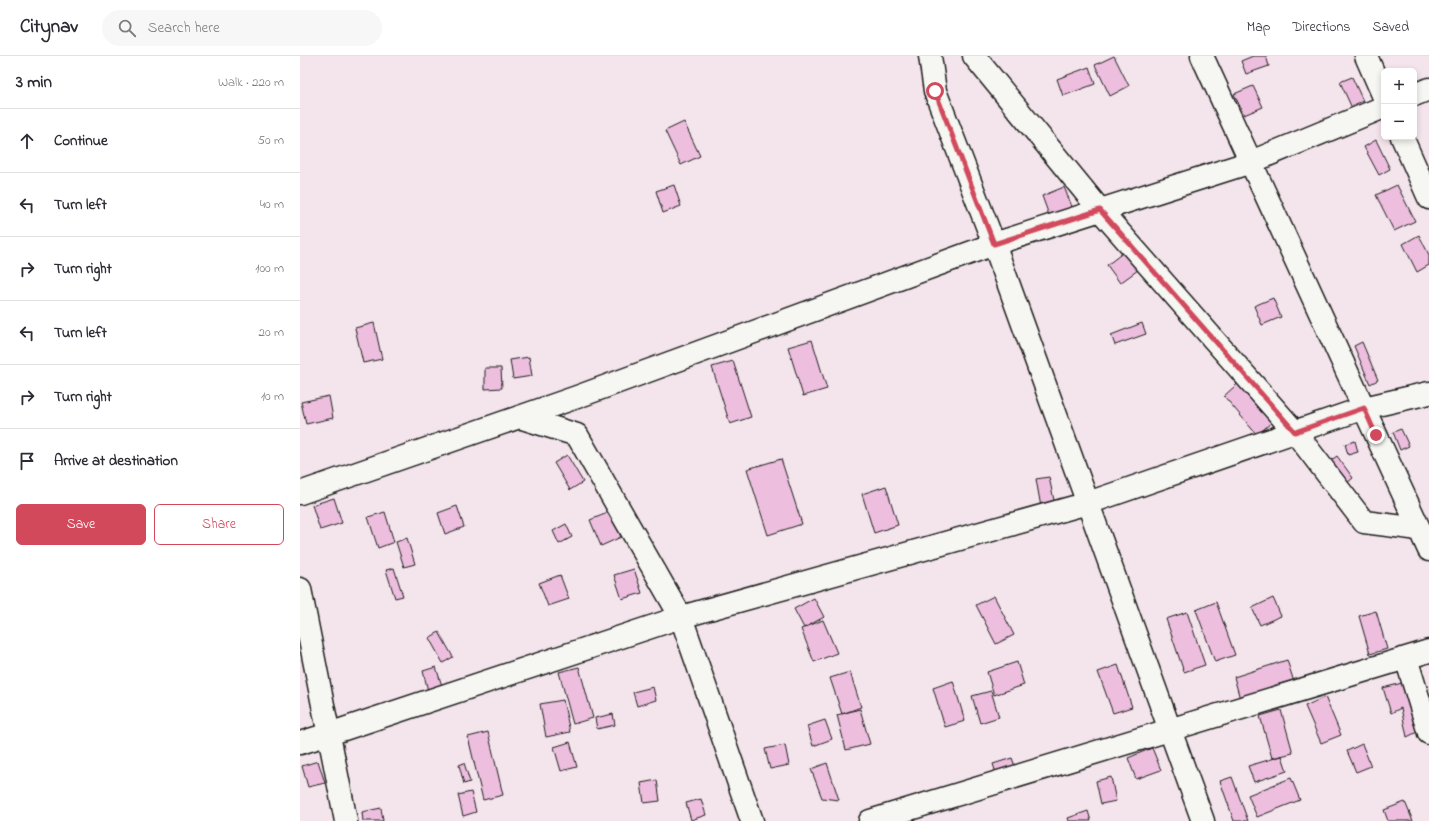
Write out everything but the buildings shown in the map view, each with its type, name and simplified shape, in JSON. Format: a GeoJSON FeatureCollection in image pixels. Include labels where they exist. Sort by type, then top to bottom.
{"type":"FeatureCollection","features":[{"type":"Feature","properties":{"kind":"street"},"geometry":{"type":"LineString","coordinates":[[930,56],[935,91],[994,244],[1203,821]]}},
{"type":"Feature","properties":{"kind":"street"},"geometry":{"type":"LineString","coordinates":[[974,56],[1100,210],[1295,432],[1364,522],[1419,529]]}},
{"type":"Feature","properties":{"kind":"street"},"geometry":{"type":"LineString","coordinates":[[1202,56],[1429,550]]}},
{"type":"Feature","properties":{"kind":"street"},"geometry":{"type":"LineString","coordinates":[[1366,56],[1381,90]]}},
{"type":"Feature","properties":{"kind":"street"},"geometry":{"type":"LineString","coordinates":[[1417,94],[1429,89]]}},
{"type":"Feature","properties":{"kind":"street"},"geometry":{"type":"LineString","coordinates":[[300,492],[592,392],[994,244],[1251,162],[1381,108]]}},
{"type":"Feature","properties":{"kind":"street"},"geometry":{"type":"LineString","coordinates":[[1403,140],[1429,198]]}},
{"type":"Feature","properties":{"kind":"street"},"geometry":{"type":"LineString","coordinates":[[300,743],[681,617],[1088,503],[1364,408],[1429,393]]}},
{"type":"Feature","properties":{"kind":"street"},"geometry":{"type":"LineString","coordinates":[[520,417],[577,435],[681,617],[752,821]]}},
{"type":"Feature","properties":{"kind":"street"},"geometry":{"type":"LineString","coordinates":[[300,589],[346,821]]}},
{"type":"Feature","properties":{"kind":"street"},"geometry":{"type":"LineString","coordinates":[[870,821],[1429,651]]}},
{"type":"Feature","properties":{"kind":"street"},"geometry":{"type":"LineString","coordinates":[[1406,658],[1429,733]]}},
{"type":"Feature","properties":{"kind":"route"},"geometry":{"type":"LineString","coordinates":[[935,91],[994,244],[1100,210],[1295,432],[1364,408],[1376,435]]}}]}
